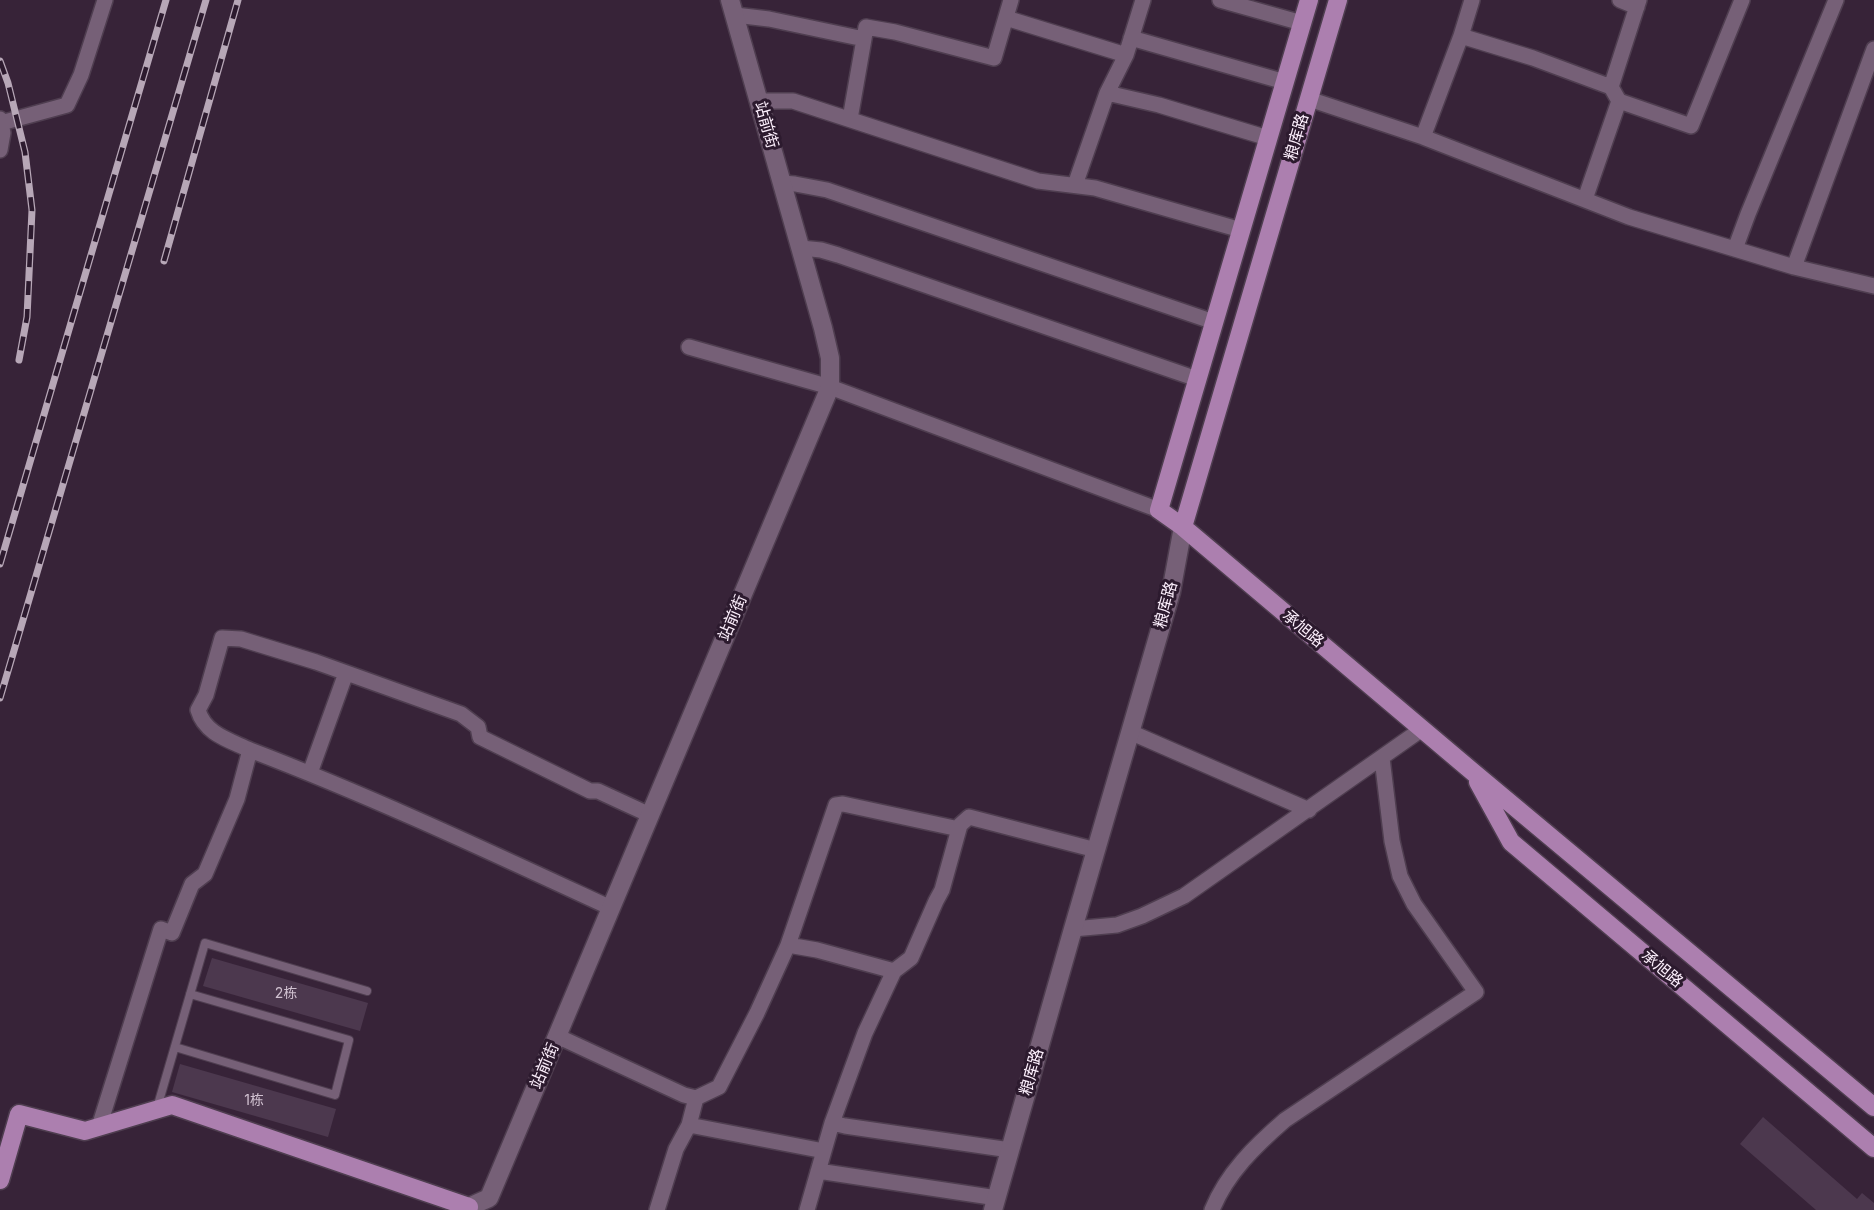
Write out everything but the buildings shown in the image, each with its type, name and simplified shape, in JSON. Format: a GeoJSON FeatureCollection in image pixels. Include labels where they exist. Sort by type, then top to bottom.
{"type":"FeatureCollection","features":[{"type":"Feature","properties":{"kind":"main road","name":"粮库路"},"geometry":{"type":"LineString","coordinates":[[1160,510],[1309,0]]}},
{"type":"Feature","properties":{"kind":"main road","name":"粮库路"},"geometry":{"type":"LineString","coordinates":[[1183,527],[1338,0]]}},
{"type":"Feature","properties":{"kind":"main road","name":"承旭路"},"geometry":{"type":"LineString","coordinates":[[1160,510],[1874,1107]]}},
{"type":"Feature","properties":{"kind":"main road","name":"承旭路"},"geometry":{"type":"LineString","coordinates":[[1473,772],[1511,842],[1874,1148]]}},
{"type":"Feature","properties":{"kind":"main road"},"geometry":{"type":"LineString","coordinates":[[0,1180],[19,1114],[85,1131],[172,1105],[468,1209]]}},
{"type":"Feature","properties":{"kind":"street"},"geometry":{"type":"LineString","coordinates":[[0,150],[3,133],[0,121],[67,105],[81,75],[105,0]]}},
{"type":"Feature","properties":{"kind":"street"},"geometry":{"type":"LineString","coordinates":[[850,119],[866,27],[994,57],[1011,0]]}},
{"type":"Feature","properties":{"kind":"street"},"geometry":{"type":"LineString","coordinates":[[1075,185],[1107,93],[1126,55],[1143,0]]}},
{"type":"Feature","properties":{"kind":"street"},"geometry":{"type":"LineString","coordinates":[[1220,0],[1302,23]]}},
{"type":"Feature","properties":{"kind":"street"},"geometry":{"type":"LineString","coordinates":[[1423,137],[1472,0]]}},
{"type":"Feature","properties":{"kind":"street"},"geometry":{"type":"LineString","coordinates":[[1611,87],[1638,3],[1620,0]]}},
{"type":"Feature","properties":{"kind":"street"},"geometry":{"type":"LineString","coordinates":[[1461,36],[1533,58],[1611,87],[1619,101],[1691,126],[1742,0]]}},
{"type":"Feature","properties":{"kind":"street"},"geometry":{"type":"LineString","coordinates":[[1735,249],[1760,182],[1836,0]]}},
{"type":"Feature","properties":{"kind":"street"},"geometry":{"type":"LineString","coordinates":[[733,8],[769,19],[864,39]]}},
{"type":"Feature","properties":{"kind":"street","name":"站前街"},"geometry":{"type":"LineString","coordinates":[[468,1209],[489,1198],[830,387],[830,358],[733,8]]}},
{"type":"Feature","properties":{"kind":"street"},"geometry":{"type":"LineString","coordinates":[[1006,18],[1126,55]]}},
{"type":"Feature","properties":{"kind":"street"},"geometry":{"type":"LineString","coordinates":[[1131,38],[1285,82]]}},
{"type":"Feature","properties":{"kind":"street"},"geometry":{"type":"LineString","coordinates":[[1794,267],[1874,49]]}},
{"type":"Feature","properties":{"kind":"street"},"geometry":{"type":"LineString","coordinates":[[1107,93],[1159,105],[1268,138]]}},
{"type":"Feature","properties":{"kind":"street"},"geometry":{"type":"LineString","coordinates":[[1309,99],[1423,137],[1629,217],[1794,267],[1874,286]]}},
{"type":"Feature","properties":{"kind":"street"},"geometry":{"type":"LineString","coordinates":[[759,101],[793,102],[1030,178],[1126,196],[1241,230]]}},
{"type":"Feature","properties":{"kind":"street"},"geometry":{"type":"LineString","coordinates":[[1585,199],[1619,101]]}},
{"type":"Feature","properties":{"kind":"street"},"geometry":{"type":"LineString","coordinates":[[782,183],[827,190],[1214,322]]}},
{"type":"Feature","properties":{"kind":"street"},"geometry":{"type":"LineString","coordinates":[[801,248],[838,255],[1197,379]]}},
{"type":"Feature","properties":{"kind":"street"},"geometry":{"type":"LineString","coordinates":[[689,347],[830,387],[1160,510]]}},
{"type":"Feature","properties":{"kind":"street","name":"粮库路"},"geometry":{"type":"LineString","coordinates":[[995,1204],[1072,929],[1171,592],[1183,527]]}},
{"type":"Feature","properties":{"kind":"street"},"geometry":{"type":"LineString","coordinates":[[611,908],[477,846],[310,773],[250,750],[208,729],[201,721],[198,710],[206,695],[222,638],[241,639],[461,714],[478,727],[480,737],[590,791],[598,791],[650,815]]}},
{"type":"Feature","properties":{"kind":"street"},"geometry":{"type":"LineString","coordinates":[[310,773],[346,673]]}},
{"type":"Feature","properties":{"kind":"street"},"geometry":{"type":"LineString","coordinates":[[1072,929],[1117,925],[1184,897],[1422,729]]}},
{"type":"Feature","properties":{"kind":"street"},"geometry":{"type":"LineString","coordinates":[[1130,732],[1309,810]]}},
{"type":"Feature","properties":{"kind":"street"},"geometry":{"type":"LineString","coordinates":[[99,1127],[161,929],[172,933],[192,884],[205,874],[237,799],[250,750]]}},
{"type":"Feature","properties":{"kind":"street"},"geometry":{"type":"LineString","coordinates":[[1212,1210],[1218,1194],[1235,1168],[1259,1142],[1285,1120],[1476,992],[1414,904],[1400,876],[1392,841],[1382,758]]}},
{"type":"Feature","properties":{"kind":"street"},"geometry":{"type":"LineString","coordinates":[[557,1036],[684,1095],[696,1098],[718,1087],[758,1013],[788,945],[836,805],[843,804],[959,829]]}},
{"type":"Feature","properties":{"kind":"street"},"geometry":{"type":"LineString","coordinates":[[807,1210],[832,1123],[865,1033],[894,971],[911,958],[942,890],[960,825],[969,817],[1096,850]]}},
{"type":"Feature","properties":{"kind":"street"},"geometry":{"type":"LineString","coordinates":[[788,945],[818,950],[894,971]]}},
{"type":"Feature","properties":{"kind":"street"},"geometry":{"type":"LineString","coordinates":[[657,1210],[676,1149],[689,1125],[696,1098]]}},
{"type":"Feature","properties":{"kind":"street"},"geometry":{"type":"LineString","coordinates":[[832,1123],[1010,1150]]}},
{"type":"Feature","properties":{"kind":"street"},"geometry":{"type":"LineString","coordinates":[[689,1125],[824,1151]]}},
{"type":"Feature","properties":{"kind":"street"},"geometry":{"type":"LineString","coordinates":[[818,1171],[995,1204]]}},
{"type":"Feature","properties":{"kind":"lane"},"geometry":{"type":"LineString","coordinates":[[156,1110],[205,943],[368,991]]}},
{"type":"Feature","properties":{"kind":"lane"},"geometry":{"type":"LineString","coordinates":[[174,1047],[335,1095],[349,1040],[190,994]]}},
{"type":"Feature","properties":{"kind":"railway"},"geometry":{"type":"LineString","coordinates":[[0,564],[166,0]]}},
{"type":"Feature","properties":{"kind":"railway"},"geometry":{"type":"LineString","coordinates":[[0,698],[206,0]]}},
{"type":"Feature","properties":{"kind":"railway"},"geometry":{"type":"LineString","coordinates":[[164,261],[238,0]]}},
{"type":"Feature","properties":{"kind":"railway"},"geometry":{"type":"LineString","coordinates":[[0,61],[8,83],[25,152],[32,210],[27,317],[19,360]]}}]}
